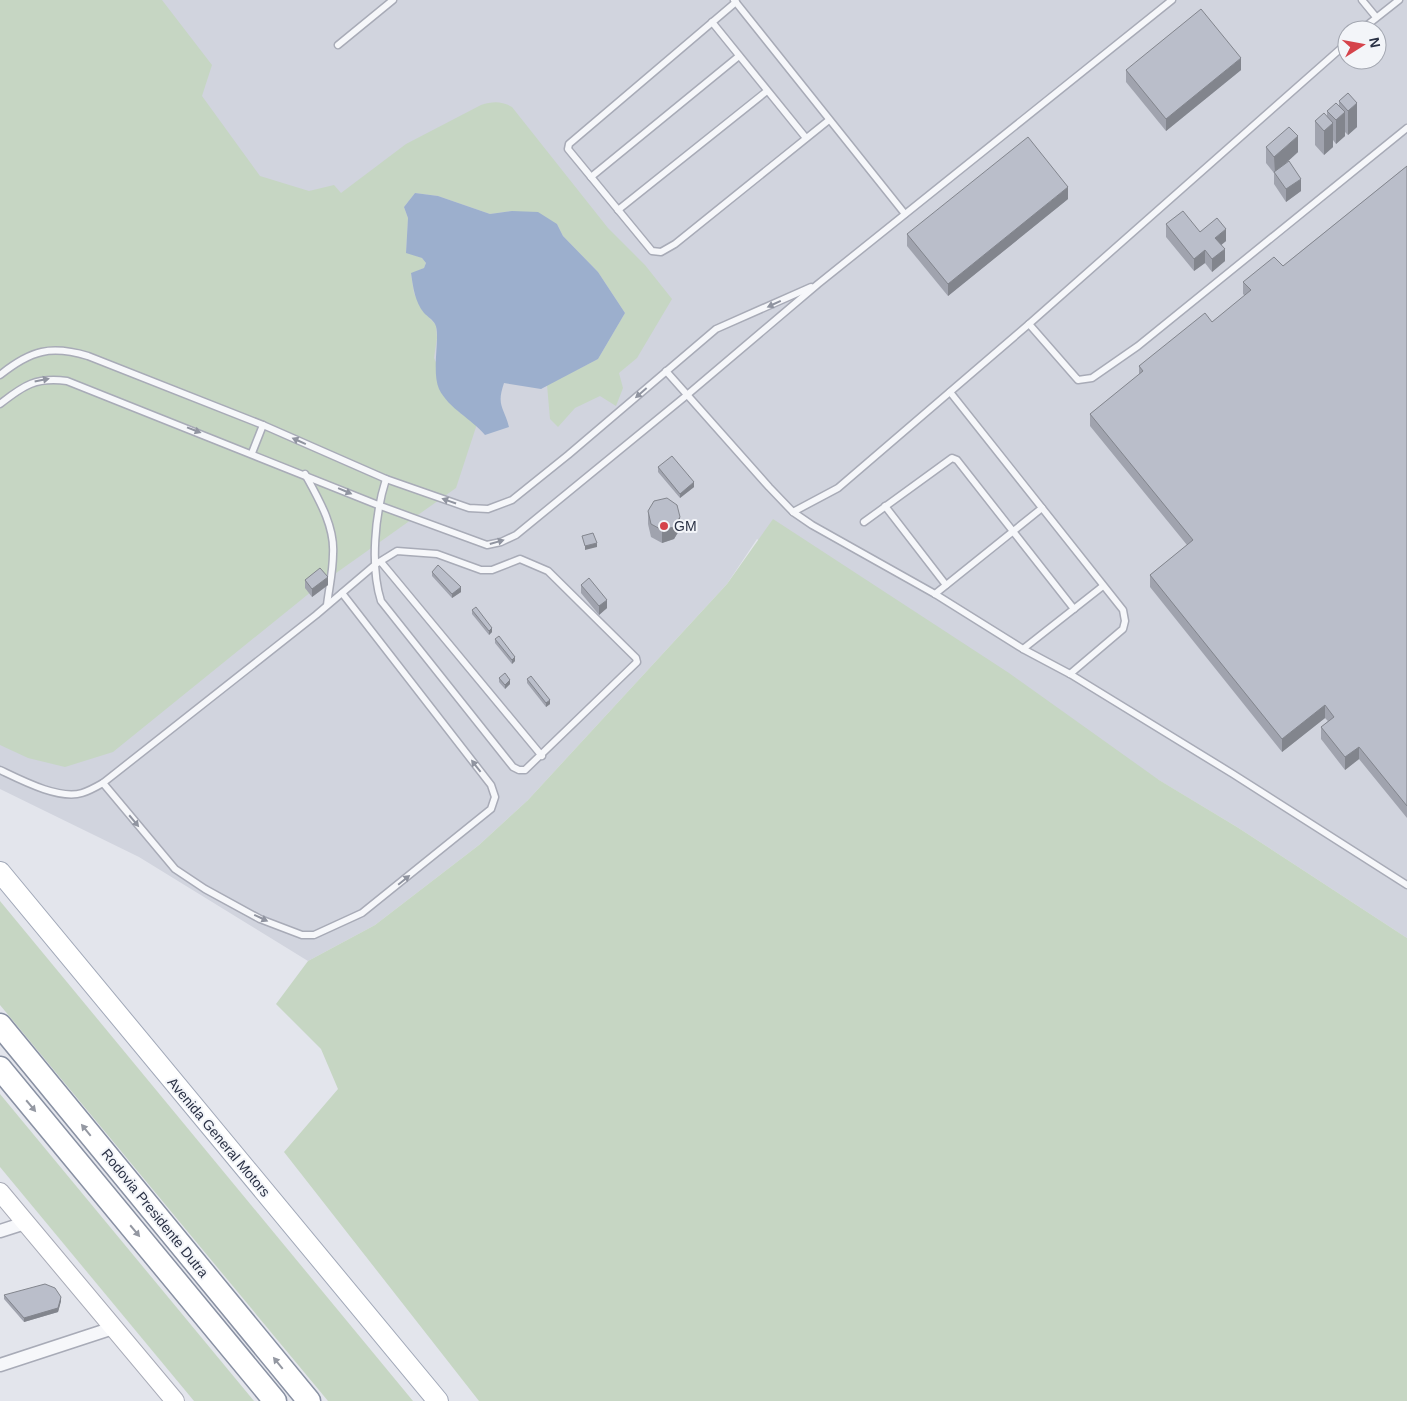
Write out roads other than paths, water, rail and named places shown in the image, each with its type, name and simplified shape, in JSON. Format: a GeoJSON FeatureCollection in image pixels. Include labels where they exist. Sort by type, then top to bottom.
{"type":"FeatureCollection","features":[{"type":"Feature","properties":{"kind":"highway","name":"Rodovia Presidente Dutra"},"geometry":{"type":"LineString","coordinates":[[0,1025],[309,1401]]}},
{"type":"Feature","properties":{"kind":"highway","name":"Rodovia Presidente Dutra"},"geometry":{"type":"LineString","coordinates":[[0,1068],[275,1401]]}},
{"type":"Feature","properties":{"kind":"main road","name":"Avenida General Motors"},"geometry":{"type":"LineString","coordinates":[[0,872],[438,1401]]}},
{"type":"Feature","properties":{"kind":"street"},"geometry":{"type":"LineString","coordinates":[[0,1192],[175,1401]]}},
{"type":"Feature","properties":{"kind":"street"},"geometry":{"type":"LineString","coordinates":[[0,1231],[25,1223]]}},
{"type":"Feature","properties":{"kind":"street"},"geometry":{"type":"LineString","coordinates":[[0,1366],[113,1328]]}},
{"type":"Feature","properties":{"kind":"lane"},"geometry":{"type":"LineString","coordinates":[[338,45],[393,0]]}},
{"type":"Feature","properties":{"kind":"lane"},"geometry":{"type":"LineString","coordinates":[[0,404],[29,383],[47,379],[67,381],[305,474],[378,505],[487,545],[501,542],[516,534],[687,395],[818,284],[1172,0]]}},
{"type":"Feature","properties":{"kind":"lane"},"geometry":{"type":"LineString","coordinates":[[1362,0],[1376,17]]}},
{"type":"Feature","properties":{"kind":"lane"},"geometry":{"type":"LineString","coordinates":[[1373,20],[1399,0]]}},
{"type":"Feature","properties":{"kind":"lane"},"geometry":{"type":"LineString","coordinates":[[829,120],[675,244],[661,252],[652,251],[568,149],[569,144],[735,1],[904,214]]}},
{"type":"Feature","properties":{"kind":"lane"},"geometry":{"type":"LineString","coordinates":[[712,22],[806,138]]}},
{"type":"Feature","properties":{"kind":"lane"},"geometry":{"type":"LineString","coordinates":[[793,512],[838,488],[1029,324],[1337,52]]}},
{"type":"Feature","properties":{"kind":"lane"},"geometry":{"type":"LineString","coordinates":[[591,177],[739,56]]}},
{"type":"Feature","properties":{"kind":"lane"},"geometry":{"type":"LineString","coordinates":[[618,210],[768,91]]}},
{"type":"Feature","properties":{"kind":"lane"},"geometry":{"type":"LineString","coordinates":[[1029,324],[1078,380],[1092,378],[1138,346],[1407,128]]}},
{"type":"Feature","properties":{"kind":"lane"},"geometry":{"type":"LineString","coordinates":[[0,375],[11,366],[37,352],[64,349],[88,356],[263,425],[386,479],[469,508],[488,509],[512,500],[568,456],[716,328],[818,284]]}},
{"type":"Feature","properties":{"kind":"lane"},"geometry":{"type":"LineString","coordinates":[[666,372],[793,512],[812,525],[936,594],[1023,649],[1070,674],[1407,885]]}},
{"type":"Feature","properties":{"kind":"lane"},"geometry":{"type":"LineString","coordinates":[[950,392],[1123,610],[1125,621],[1123,629],[1070,674]]}},
{"type":"Feature","properties":{"kind":"lane"},"geometry":{"type":"LineString","coordinates":[[252,453],[263,425]]}},
{"type":"Feature","properties":{"kind":"lane"},"geometry":{"type":"LineString","coordinates":[[864,522],[952,458],[957,460],[1074,609]]}},
{"type":"Feature","properties":{"kind":"lane"},"geometry":{"type":"LineString","coordinates":[[305,474],[322,507],[334,553],[327,605]]}},
{"type":"Feature","properties":{"kind":"lane"},"geometry":{"type":"LineString","coordinates":[[0,770],[62,793],[80,794],[103,784],[378,563],[397,552],[436,554],[465,565],[486,570],[520,559],[548,571],[636,658],[637,662],[615,686],[525,770],[519,770],[513,766],[381,600],[375,583],[378,563],[378,505],[386,479]]}},
{"type":"Feature","properties":{"kind":"lane"},"geometry":{"type":"LineString","coordinates":[[885,506],[946,585]]}},
{"type":"Feature","properties":{"kind":"lane"},"geometry":{"type":"LineString","coordinates":[[936,594],[1042,508]]}},
{"type":"Feature","properties":{"kind":"lane"},"geometry":{"type":"LineString","coordinates":[[378,563],[542,756]]}},
{"type":"Feature","properties":{"kind":"lane"},"geometry":{"type":"LineString","coordinates":[[1023,649],[1103,586]]}},
{"type":"Feature","properties":{"kind":"lane"},"geometry":{"type":"LineString","coordinates":[[103,784],[175,869],[205,889],[246,911],[302,935],[314,935],[362,913],[392,889],[491,809],[495,797],[492,785],[342,592]]}},
{"type":"Feature","properties":{"kind":"water"},"geometry":{"type":"Polygon","coordinates":[[[415,193],[438,196],[490,214],[512,211],[538,212],[557,224],[563,236],[598,272],[625,313],[598,359],[541,389],[504,383],[501,402],[509,427],[485,435],[443,396],[439,389],[436,373],[437,329],[418,304],[411,273],[424,268],[426,263],[422,258],[406,253],[408,218],[404,207],[415,193]]]}},
{"type":"Feature","properties":{"kind":"place","name":"GM"},"geometry":{"type":"Point","coordinates":[664,526]}}]}
